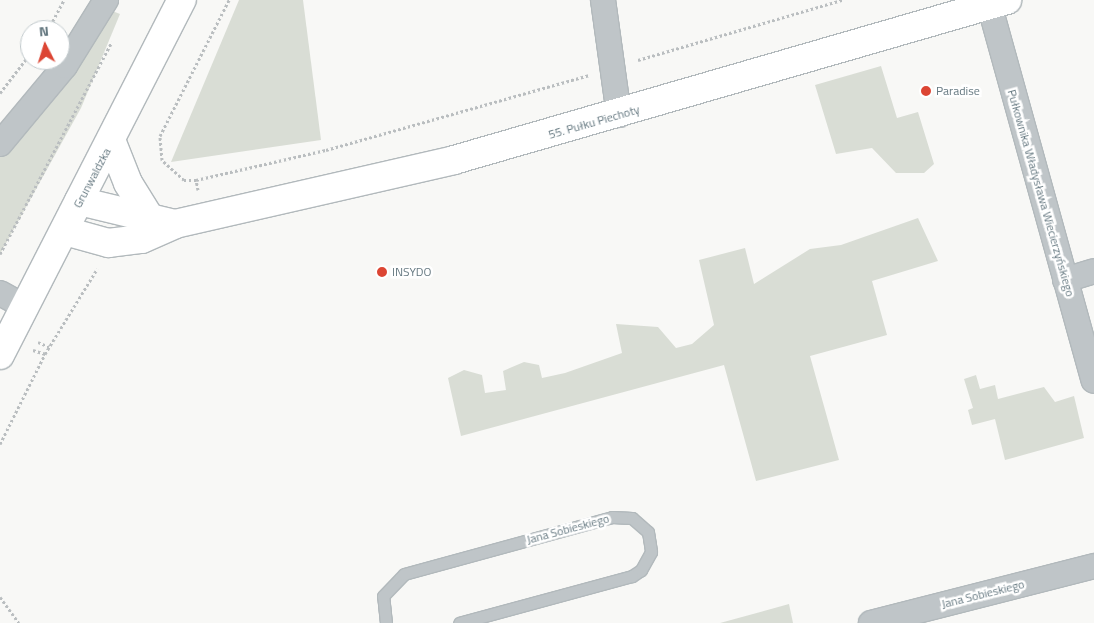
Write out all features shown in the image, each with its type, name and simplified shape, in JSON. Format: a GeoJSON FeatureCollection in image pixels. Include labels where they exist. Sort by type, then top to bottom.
{"type":"FeatureCollection","features":[{"type":"Feature","properties":{"kind":"street"},"geometry":{"type":"LineString","coordinates":[[0,144],[60,74],[106,0]]}},
{"type":"Feature","properties":{"kind":"street","name":"Grunwaldzka"},"geometry":{"type":"LineString","coordinates":[[0,355],[182,0]]}},
{"type":"Feature","properties":{"kind":"street"},"geometry":{"type":"LineString","coordinates":[[603,0],[619,115]]}},
{"type":"Feature","properties":{"kind":"street","name":"55. Pułku Piechoty"},"geometry":{"type":"LineString","coordinates":[[65,231],[108,242],[142,239],[175,224],[454,160],[619,115],[995,2]]}},
{"type":"Feature","properties":{"kind":"street","name":"Pułkownika Władysława Wiecierzyńskiego"},"geometry":{"type":"LineString","coordinates":[[995,2],[1065,280],[1094,381]]}},
{"type":"Feature","properties":{"kind":"street"},"geometry":{"type":"LineString","coordinates":[[111,140],[128,184],[149,216]]}},
{"type":"Feature","properties":{"kind":"street"},"geometry":{"type":"LineString","coordinates":[[79,200],[175,224]]}},
{"type":"Feature","properties":{"kind":"street"},"geometry":{"type":"LineString","coordinates":[[1065,280],[1094,271]]}},
{"type":"Feature","properties":{"kind":"street"},"geometry":{"type":"LineString","coordinates":[[0,293],[25,307]]}},
{"type":"Feature","properties":{"kind":"street","name":"Jana Sobieskiego"},"geometry":{"type":"LineString","coordinates":[[871,623],[1094,566]]}},
{"type":"Feature","properties":{"kind":"lane","name":"Jana Sobieskiego"},"geometry":{"type":"LineString","coordinates":[[386,623],[383,596],[404,574],[612,517],[632,518],[648,532],[650,557],[632,576],[459,623]]}},
{"type":"Feature","properties":{"kind":"path"},"geometry":{"type":"LineString","coordinates":[[53,20],[64,0]]}},
{"type":"Feature","properties":{"kind":"path"},"geometry":{"type":"LineString","coordinates":[[196,180],[326,150],[842,0]]}},
{"type":"Feature","properties":{"kind":"path"},"geometry":{"type":"LineString","coordinates":[[0,254],[81,108],[114,39]]}},
{"type":"Feature","properties":{"kind":"path"},"geometry":{"type":"LineString","coordinates":[[0,93],[20,67]]}},
{"type":"Feature","properties":{"kind":"path"},"geometry":{"type":"LineString","coordinates":[[0,597],[19,623]]}},
{"type":"Feature","properties":{"kind":"shaded area"},"geometry":{"type":"Polygon","coordinates":[[[239,0],[303,0],[321,140],[171,162],[239,0]]]}},
{"type":"Feature","properties":{"kind":"shaded area"},"geometry":{"type":"Polygon","coordinates":[[[102,7],[120,14],[81,108],[0,254],[0,144],[55,70],[70,70],[70,50],[102,7]]]}},
{"type":"Feature","properties":{"kind":"shaded area"},"geometry":{"type":"Polygon","coordinates":[[[881,66],[897,118],[918,112],[934,164],[924,173],[896,173],[872,148],[836,154],[815,85],[881,66]]]}},
{"type":"Feature","properties":{"kind":"shaded area"},"geometry":{"type":"Polygon","coordinates":[[[918,218],[938,261],[872,281],[887,335],[810,356],[839,460],[756,481],[724,365],[461,436],[448,378],[464,370],[482,375],[485,393],[506,390],[503,371],[524,362],[539,365],[542,378],[565,373],[622,353],[616,324],[658,327],[676,348],[692,344],[714,325],[699,260],[745,248],[754,284],[810,249],[841,245],[918,218]]]}},
{"type":"Feature","properties":{"kind":"shaded area"},"geometry":{"type":"Polygon","coordinates":[[[976,375],[980,389],[995,385],[998,399],[1044,387],[1055,402],[1074,396],[1084,438],[1005,460],[995,419],[972,425],[968,410],[973,408],[964,379],[976,375]]]}},
{"type":"Feature","properties":{"kind":"shaded area"},"geometry":{"type":"Polygon","coordinates":[[[789,604],[793,623],[720,623],[789,604]]]}},
{"type":"Feature","properties":{"kind":"place","name":"Paradise"},"geometry":{"type":"Point","coordinates":[926,91]}},
{"type":"Feature","properties":{"kind":"place","name":"INSYDO"},"geometry":{"type":"Point","coordinates":[382,272]}}]}
